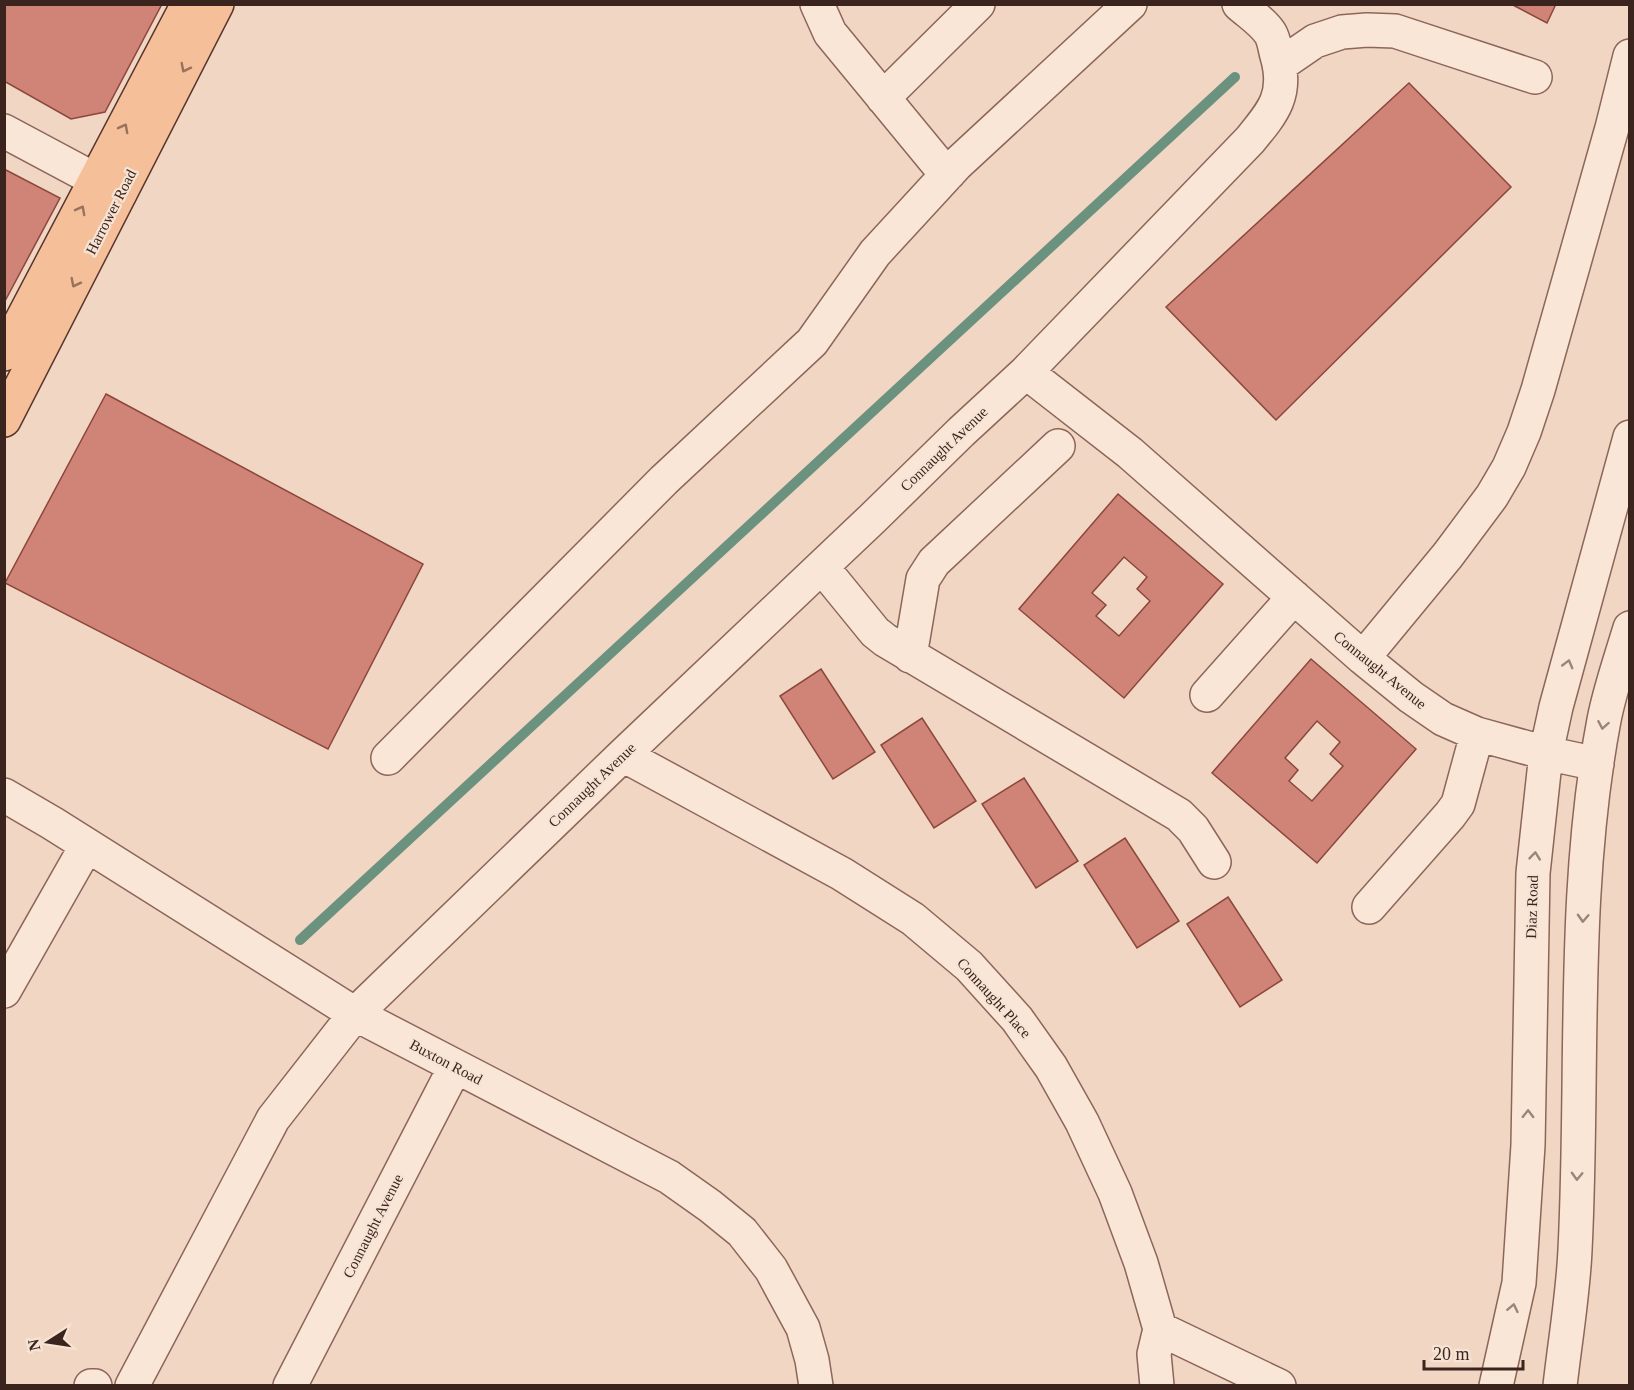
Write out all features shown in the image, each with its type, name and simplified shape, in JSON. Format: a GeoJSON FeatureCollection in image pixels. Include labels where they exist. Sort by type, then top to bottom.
{"type":"FeatureCollection","features":[{"type":"Feature","properties":{"kind":"main road","name":"Harrower Road"},"geometry":{"type":"LineString","coordinates":[[4,420],[188,4]]}},
{"type":"Feature","properties":{"kind":"main road","name":"Harrower Road"},"geometry":{"type":"LineString","coordinates":[[4,354],[109,186],[217,4]]}},
{"type":"Feature","properties":{"kind":"street"},"geometry":{"type":"LineString","coordinates":[[817,4],[830,33],[937,163],[949,173]]}},
{"type":"Feature","properties":{"kind":"street"},"geometry":{"type":"LineString","coordinates":[[883,98],[978,4]]}},
{"type":"Feature","properties":{"kind":"street"},"geometry":{"type":"LineString","coordinates":[[388,759],[664,480],[812,342],[875,253],[949,173],[1130,4]]}},
{"type":"Feature","properties":{"kind":"street"},"geometry":{"type":"LineString","coordinates":[[1026,372],[1250,140],[1267,119],[1276,103],[1281,87],[1280,65],[1271,34],[1239,4]]}},
{"type":"Feature","properties":{"kind":"street"},"geometry":{"type":"LineString","coordinates":[[1280,65],[1315,41],[1342,32],[1367,30],[1395,32],[1535,77]]}},
{"type":"Feature","properties":{"kind":"street"},"geometry":{"type":"LineString","coordinates":[[1363,658],[1449,555],[1492,496],[1509,467],[1538,390],[1612,128],[1629,56]]}},
{"type":"Feature","properties":{"kind":"street"},"geometry":{"type":"LineString","coordinates":[[4,131],[109,186]]}},
{"type":"Feature","properties":{"kind":"street","name":"Connaught Avenue"},"geometry":{"type":"LineString","coordinates":[[132,1386],[273,1119],[355,1014],[623,755],[1026,372],[1130,453],[1363,658],[1411,697],[1443,719],[1477,734],[1597,764]]}},
{"type":"Feature","properties":{"kind":"street","name":"Diaz Road"},"geometry":{"type":"LineString","coordinates":[[1498,1385],[1519,1283],[1528,1145],[1533,873],[1546,753],[1556,707],[1629,438]]}},
{"type":"Feature","properties":{"kind":"street"},"geometry":{"type":"LineString","coordinates":[[910,656],[923,579],[927,571],[1058,446]]}},
{"type":"Feature","properties":{"kind":"street"},"geometry":{"type":"LineString","coordinates":[[822,567],[875,632],[910,656],[1179,815],[1193,829],[1214,862]]}},
{"type":"Feature","properties":{"kind":"street"},"geometry":{"type":"LineString","coordinates":[[1207,695],[1294,597]]}},
{"type":"Feature","properties":{"kind":"street"},"geometry":{"type":"LineString","coordinates":[[1560,1386],[1575,1252],[1583,911],[1588,830],[1604,717],[1629,628]]}},
{"type":"Feature","properties":{"kind":"street"},"geometry":{"type":"LineString","coordinates":[[1369,907],[1458,804],[1477,734]]}},
{"type":"Feature","properties":{"kind":"street","name":"Connaught Place"},"geometry":{"type":"LineString","coordinates":[[623,755],[842,874],[913,919],[969,966],[1017,1019],[1051,1067],[1082,1122],[1115,1193],[1141,1263],[1160,1329],[1154,1354],[1157,1386]]}},
{"type":"Feature","properties":{"kind":"street","name":"Buxton Road"},"geometry":{"type":"LineString","coordinates":[[4,795],[355,1014],[669,1177],[710,1206],[742,1232],[771,1269],[803,1328],[816,1386]]}},
{"type":"Feature","properties":{"kind":"street"},"geometry":{"type":"LineString","coordinates":[[4,991],[13,951],[81,841]]}},
{"type":"Feature","properties":{"kind":"street","name":"Connaught Avenue"},"geometry":{"type":"LineString","coordinates":[[290,1386],[455,1067]]}},
{"type":"Feature","properties":{"kind":"street"},"geometry":{"type":"LineString","coordinates":[[1160,1329],[1279,1386]]}},
{"type":"Feature","properties":{"kind":"building"},"geometry":{"type":"Polygon","coordinates":[[[4,4],[162,4],[105,112],[71,119],[4,81],[4,4]]]}},
{"type":"Feature","properties":{"kind":"building"},"geometry":{"type":"Polygon","coordinates":[[[1511,4],[1556,4],[1547,23],[1511,4]]]}},
{"type":"Feature","properties":{"kind":"building"},"geometry":{"type":"Polygon","coordinates":[[[1409,83],[1511,187],[1276,420],[1166,307],[1409,83]]]}},
{"type":"Feature","properties":{"kind":"building"},"geometry":{"type":"Polygon","coordinates":[[[4,169],[60,198],[4,303],[4,169]]]}},
{"type":"Feature","properties":{"kind":"building"},"geometry":{"type":"Polygon","coordinates":[[[106,394],[423,564],[328,749],[5,583],[106,394]]]}},
{"type":"Feature","properties":{"kind":"building"},"geometry":{"type":"Polygon","coordinates":[[[1118,494],[1223,584],[1124,698],[1019,609],[1118,494]],[[1124,557],[1092,593],[1106,605],[1096,616],[1119,636],[1150,601],[1137,589],[1147,577],[1124,557]]]}},
{"type":"Feature","properties":{"kind":"building"},"geometry":{"type":"Polygon","coordinates":[[[1311,659],[1416,749],[1317,863],[1212,773],[1311,659]],[[1317,721],[1285,758],[1298,770],[1289,781],[1312,801],[1343,766],[1330,754],[1340,742],[1317,721]]]}},
{"type":"Feature","properties":{"kind":"building"},"geometry":{"type":"Polygon","coordinates":[[[821,669],[875,752],[833,779],[780,696],[821,669]]]}},
{"type":"Feature","properties":{"kind":"building"},"geometry":{"type":"Polygon","coordinates":[[[922,718],[976,801],[934,828],[881,745],[922,718]]]}},
{"type":"Feature","properties":{"kind":"building"},"geometry":{"type":"Polygon","coordinates":[[[1024,778],[1078,861],[1036,888],[982,804],[1024,778]]]}},
{"type":"Feature","properties":{"kind":"building"},"geometry":{"type":"Polygon","coordinates":[[[1125,838],[1179,921],[1137,948],[1084,865],[1125,838]]]}},
{"type":"Feature","properties":{"kind":"building"},"geometry":{"type":"Polygon","coordinates":[[[1228,897],[1282,980],[1240,1007],[1187,924],[1228,897]]]}},
{"type":"Feature","properties":{"kind":"waterway"},"geometry":{"type":"LineString","coordinates":[[300,940],[1235,77]]}}]}
